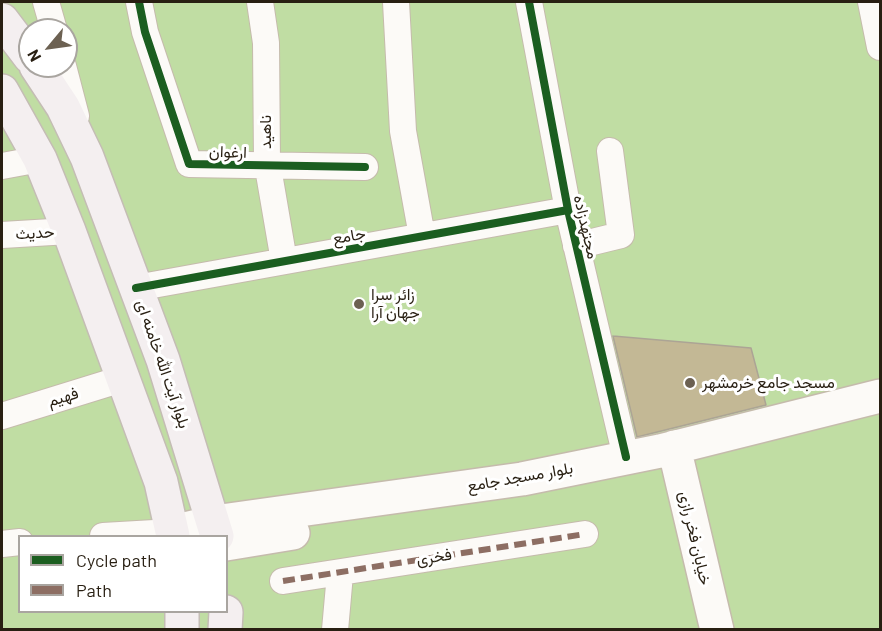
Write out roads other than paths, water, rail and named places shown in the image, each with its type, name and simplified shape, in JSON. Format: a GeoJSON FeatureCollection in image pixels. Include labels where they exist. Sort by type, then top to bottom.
{"type":"FeatureCollection","features":[{"type":"Feature","properties":{"kind":"main road"},"geometry":{"type":"LineString","coordinates":[[2,20],[18,41]]}},
{"type":"Feature","properties":{"kind":"main road","name":"بلوار آیت الله خامنه ای"},"geometry":{"type":"LineString","coordinates":[[44,78],[63,107],[87,157],[166,370],[198,534]]}},
{"type":"Feature","properties":{"kind":"main road"},"geometry":{"type":"LineString","coordinates":[[2,92],[40,159],[125,378],[161,482],[198,534]]}},
{"type":"Feature","properties":{"kind":"main road","name":"بلوار مسجد جامع"},"geometry":{"type":"LineString","coordinates":[[198,534],[540,493],[880,396]]}},
{"type":"Feature","properties":{"kind":"main road","name":"بلوار مسجد جامع"},"geometry":{"type":"LineString","coordinates":[[198,534],[522,479],[626,458],[676,456],[880,415]]}},
{"type":"Feature","properties":{"kind":"main road","name":"خیابان فخر رازی"},"geometry":{"type":"LineString","coordinates":[[676,456],[717,630]]}},
{"type":"Feature","properties":{"kind":"main road"},"geometry":{"type":"LineString","coordinates":[[182,613],[182,630]]}},
{"type":"Feature","properties":{"kind":"main road"},"geometry":{"type":"LineString","coordinates":[[225,630],[226,613]]}},
{"type":"Feature","properties":{"kind":"street"},"geometry":{"type":"LineString","coordinates":[[46,2],[51,18]]}},
{"type":"Feature","properties":{"kind":"street","name":"ارغوان"},"geometry":{"type":"LineString","coordinates":[[139,2],[146,33],[189,164],[365,167]]}},
{"type":"Feature","properties":{"kind":"street","name":"ناهید"},"geometry":{"type":"LineString","coordinates":[[260,2],[266,43],[267,166],[284,261]]}},
{"type":"Feature","properties":{"kind":"street"},"geometry":{"type":"LineString","coordinates":[[396,2],[403,131],[422,236]]}},
{"type":"Feature","properties":{"kind":"street","name":"مجتهدزاده"},"geometry":{"type":"LineString","coordinates":[[529,2],[568,210],[626,458]]}},
{"type":"Feature","properties":{"kind":"street"},"geometry":{"type":"LineString","coordinates":[[871,2],[880,47]]}},
{"type":"Feature","properties":{"kind":"street"},"geometry":{"type":"LineString","coordinates":[[66,78],[87,157]]}},
{"type":"Feature","properties":{"kind":"street"},"geometry":{"type":"LineString","coordinates":[[576,246],[621,235],[610,151]]}},
{"type":"Feature","properties":{"kind":"street"},"geometry":{"type":"LineString","coordinates":[[2,166],[40,159]]}},
{"type":"Feature","properties":{"kind":"street","name":"جامع"},"geometry":{"type":"LineString","coordinates":[[136,288],[568,210]]}},
{"type":"Feature","properties":{"kind":"street","name":"حدیث"},"geometry":{"type":"LineString","coordinates":[[2,235],[69,231]]}},
{"type":"Feature","properties":{"kind":"street","name":"فهیم"},"geometry":{"type":"LineString","coordinates":[[2,416],[125,378]]}},
{"type":"Feature","properties":{"kind":"street"},"geometry":{"type":"LineString","coordinates":[[166,535],[198,534]]}},
{"type":"Feature","properties":{"kind":"street","name":"فخری"},"geometry":{"type":"LineString","coordinates":[[283,581],[340,574],[585,534]]}},
{"type":"Feature","properties":{"kind":"street"},"geometry":{"type":"LineString","coordinates":[[2,544],[18,542]]}},
{"type":"Feature","properties":{"kind":"street"},"geometry":{"type":"LineString","coordinates":[[336,630],[340,574]]}},
{"type":"Feature","properties":{"kind":"place","name":"زائر سرا جهان آرا"},"geometry":{"type":"Point","coordinates":[359,304]}},
{"type":"Feature","properties":{"kind":"place","name":"مسجد جامع خرمشهر"},"geometry":{"type":"Point","coordinates":[690,383]}}]}
